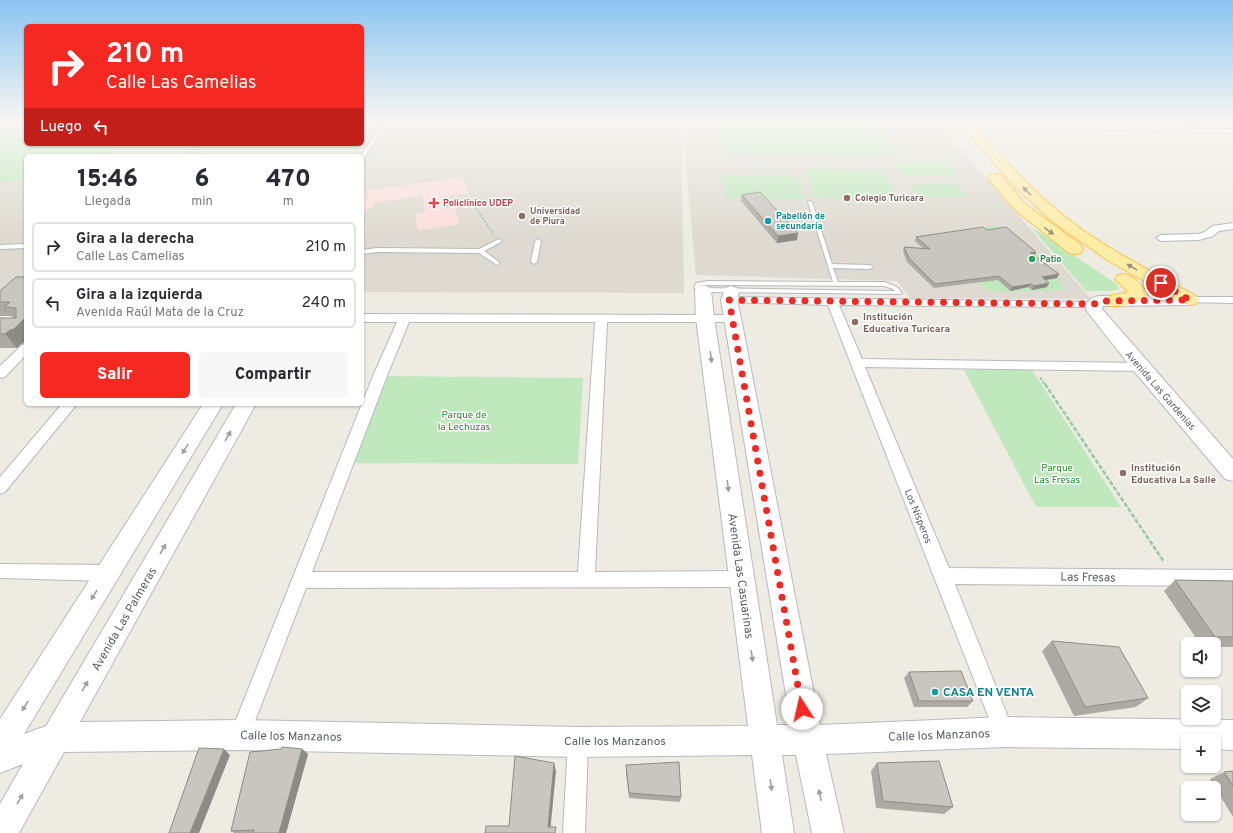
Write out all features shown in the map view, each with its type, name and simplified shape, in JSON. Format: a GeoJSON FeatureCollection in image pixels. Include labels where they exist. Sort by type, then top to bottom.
{"type":"FeatureCollection","features":[{"type":"Feature","properties":{"kind":"main road"},"geometry":{"type":"LineString","coordinates":[[986,160],[1020,206],[1062,240],[1160,300]]}},
{"type":"Feature","properties":{"kind":"main road"},"geometry":{"type":"LineString","coordinates":[[996,160],[1042,206],[1072,229],[1190,300]]}},
{"type":"Feature","properties":{"kind":"main road"},"geometry":{"type":"LineString","coordinates":[[1103,302],[1128,298],[1139,294],[1134,287],[1124,279]]}},
{"type":"Feature","properties":{"kind":"street"},"geometry":{"type":"LineString","coordinates":[[1161,238],[1199,237],[1209,234],[1216,228],[1233,226]]}},
{"type":"Feature","properties":{"kind":"street","name":"Avenida Las Casuarinas"},"geometry":{"type":"LineString","coordinates":[[703,290],[705,318],[778,833]]}},
{"type":"Feature","properties":{"kind":"street"},"geometry":{"type":"LineString","coordinates":[[364,318],[705,318],[731,303],[832,301],[1103,302],[1233,300]]}},
{"type":"Feature","properties":{"kind":"street","name":"Los Nísperos"},"geometry":{"type":"LineString","coordinates":[[832,301],[1004,732]]}},
{"type":"Feature","properties":{"kind":"street","name":"Avenida Las Gardenias"},"geometry":{"type":"LineString","coordinates":[[1103,302],[1094,310],[1141,367],[1233,473]]}},
{"type":"Feature","properties":{"kind":"street"},"geometry":{"type":"LineString","coordinates":[[731,303],[808,740],[828,833]]}},
{"type":"Feature","properties":{"kind":"street"},"geometry":{"type":"LineString","coordinates":[[240,735],[380,376],[405,318]]}},
{"type":"Feature","properties":{"kind":"street"},"geometry":{"type":"LineString","coordinates":[[586,579],[601,318]]}},
{"type":"Feature","properties":{"kind":"street"},"geometry":{"type":"LineString","coordinates":[[0,374],[24,350]]}},
{"type":"Feature","properties":{"kind":"street"},"geometry":{"type":"LineString","coordinates":[[857,363],[1141,367]]}},
{"type":"Feature","properties":{"kind":"street"},"geometry":{"type":"LineString","coordinates":[[0,488],[68,406]]}},
{"type":"Feature","properties":{"kind":"street"},"geometry":{"type":"LineString","coordinates":[[0,746],[212,406]]}},
{"type":"Feature","properties":{"kind":"street","name":"Avenida Las Palmeras"},"geometry":{"type":"LineString","coordinates":[[1,833],[245,406]]}},
{"type":"Feature","properties":{"kind":"street"},"geometry":{"type":"LineString","coordinates":[[0,571],[108,573]]}},
{"type":"Feature","properties":{"kind":"street","name":"Las Fresas"},"geometry":{"type":"LineString","coordinates":[[943,576],[1233,578]]}},
{"type":"Feature","properties":{"kind":"street"},"geometry":{"type":"LineString","coordinates":[[300,580],[741,578]]}},
{"type":"Feature","properties":{"kind":"street","name":"Calle los Manzanos"},"geometry":{"type":"LineString","coordinates":[[0,758],[56,737],[240,735],[578,742],[808,740],[1004,732],[1233,735]]}},
{"type":"Feature","properties":{"kind":"street"},"geometry":{"type":"LineString","coordinates":[[574,833],[578,742]]}},
{"type":"Feature","properties":{"kind":"lane"},"geometry":{"type":"LineString","coordinates":[[810,202],[836,284]]}},
{"type":"Feature","properties":{"kind":"lane"},"geometry":{"type":"LineString","coordinates":[[534,262],[538,241]]}},
{"type":"Feature","properties":{"kind":"lane"},"geometry":{"type":"LineString","coordinates":[[364,252],[377,250],[480,251],[499,242]]}},
{"type":"Feature","properties":{"kind":"lane"},"geometry":{"type":"LineString","coordinates":[[0,246],[24,246]]}},
{"type":"Feature","properties":{"kind":"lane"},"geometry":{"type":"LineString","coordinates":[[364,247],[377,250]]}},
{"type":"Feature","properties":{"kind":"lane"},"geometry":{"type":"LineString","coordinates":[[480,251],[497,263]]}},
{"type":"Feature","properties":{"kind":"lane"},"geometry":{"type":"LineString","coordinates":[[830,266],[870,266]]}},
{"type":"Feature","properties":{"kind":"lane"},"geometry":{"type":"LineString","coordinates":[[729,282],[836,284],[885,284],[895,288],[898,293],[731,303],[696,288],[698,284],[729,282]]}},
{"type":"Feature","properties":{"kind":"path"},"geometry":{"type":"LineString","coordinates":[[444,204],[471,200],[499,242]]}},
{"type":"Feature","properties":{"kind":"path"},"geometry":{"type":"LineString","coordinates":[[1032,365],[1174,578]]}},
{"type":"Feature","properties":{"kind":"shaded area","name":"Universidad de Piura"},"geometry":{"type":"Polygon","coordinates":[[[0,160],[24,160],[24,290],[0,290],[0,160]]]}},
{"type":"Feature","properties":{"kind":"shaded area","name":"Universidad de Piura"},"geometry":{"type":"Polygon","coordinates":[[[364,160],[682,160],[684,293],[364,292],[364,160]]]}},
{"type":"Feature","properties":{"kind":"shaded area","name":"Colegio Turicara"},"geometry":{"type":"Polygon","coordinates":[[[686,160],[971,160],[1091,299],[910,298],[897,281],[696,275],[686,160]]]}},
{"type":"Feature","properties":{"kind":"shaded area","name":"Policlínico UDEP"},"geometry":{"type":"Polygon","coordinates":[[[463,178],[468,194],[442,197],[445,209],[455,208],[459,224],[418,230],[415,214],[425,212],[422,196],[373,203],[373,208],[364,210],[364,200],[368,199],[367,190],[463,178]]]}},
{"type":"Feature","properties":{"kind":"green space"},"geometry":{"type":"Polygon","coordinates":[[[0,160],[24,160],[24,180],[0,182],[0,160]]]}},
{"type":"Feature","properties":{"kind":"green space"},"geometry":{"type":"Polygon","coordinates":[[[894,162],[948,162],[958,176],[903,176],[894,162]]]}},
{"type":"Feature","properties":{"kind":"green space"},"geometry":{"type":"Polygon","coordinates":[[[805,169],[883,171],[898,199],[814,197],[805,169]]]}},
{"type":"Feature","properties":{"kind":"green space"},"geometry":{"type":"Polygon","coordinates":[[[719,175],[797,176],[806,199],[726,198],[719,175]]]}},
{"type":"Feature","properties":{"kind":"green space"},"geometry":{"type":"Polygon","coordinates":[[[956,183],[967,196],[920,197],[910,185],[956,183]]]}},
{"type":"Feature","properties":{"kind":"green space","name":"Patio"},"geometry":{"type":"Polygon","coordinates":[[[1001,226],[1045,262],[1059,280],[1064,290],[1010,292],[987,291],[966,271],[952,254],[945,232],[1001,226]]]}},
{"type":"Feature","properties":{"kind":"green space"},"geometry":{"type":"Polygon","coordinates":[[[1030,226],[1117,284],[1119,289],[1112,291],[1086,291],[1030,226]]]}},
{"type":"Feature","properties":{"kind":"green space","name":"Parque Las Fresas"},"geometry":{"type":"Polygon","coordinates":[[[964,370],[1032,370],[1121,507],[1036,507],[964,370]]]}},
{"type":"Feature","properties":{"kind":"green space","name":"Parque de la Lechuzas"},"geometry":{"type":"Polygon","coordinates":[[[380,376],[583,378],[578,464],[346,463],[380,376]]]}},
{"type":"Feature","properties":{"kind":"building"},"geometry":{"type":"Polygon","coordinates":[[[760,192],[798,233],[778,236],[742,195],[760,192]]]}},
{"type":"Feature","properties":{"kind":"building"},"geometry":{"type":"Polygon","coordinates":[[[983,227],[987,230],[1006,227],[1036,252],[1030,253],[1059,274],[1042,277],[1049,283],[1034,286],[1031,284],[1012,287],[999,276],[935,284],[909,258],[904,247],[930,249],[916,237],[983,227]]]}},
{"type":"Feature","properties":{"kind":"building"},"geometry":{"type":"Polygon","coordinates":[[[16,277],[24,277],[24,319],[14,329],[5,334],[0,334],[0,318],[16,318],[16,308],[4,307],[10,302],[0,302],[0,291],[16,277]]]}},
{"type":"Feature","properties":{"kind":"building"},"geometry":{"type":"Polygon","coordinates":[[[1175,580],[1233,581],[1233,637],[1215,637],[1175,580]]]}},
{"type":"Feature","properties":{"kind":"building"},"geometry":{"type":"Polygon","coordinates":[[[1052,641],[1119,647],[1148,698],[1085,707],[1052,641]]]}},
{"type":"Feature","properties":{"kind":"building","name":"CASA EN VENTA"},"geometry":{"type":"Polygon","coordinates":[[[961,671],[973,701],[919,701],[909,672],[961,671]]]}},
{"type":"Feature","properties":{"kind":"building"},"geometry":{"type":"Polygon","coordinates":[[[282,747],[302,749],[279,833],[253,833],[254,830],[231,831],[250,752],[281,749],[282,747]]]}},
{"type":"Feature","properties":{"kind":"building"},"geometry":{"type":"Polygon","coordinates":[[[199,748],[224,749],[190,833],[169,833],[199,748]]]}},
{"type":"Feature","properties":{"kind":"building"},"geometry":{"type":"Polygon","coordinates":[[[515,756],[554,763],[548,827],[556,827],[555,833],[485,833],[486,826],[509,826],[515,756]]]}},
{"type":"Feature","properties":{"kind":"building"},"geometry":{"type":"Polygon","coordinates":[[[939,761],[953,807],[883,801],[877,763],[939,761]]]}},
{"type":"Feature","properties":{"kind":"building"},"geometry":{"type":"Polygon","coordinates":[[[679,762],[681,797],[629,793],[626,765],[679,762]]]}},
{"type":"Feature","properties":{"kind":"building"},"geometry":{"type":"Polygon","coordinates":[[[1233,771],[1233,786],[1224,772],[1233,771]]]}},
{"type":"Feature","properties":{"kind":"place","name":"Colegio Turicara"},"geometry":{"type":"Point","coordinates":[847,198]}},
{"type":"Feature","properties":{"kind":"place","name":"Policlínico UDEP"},"geometry":{"type":"Point","coordinates":[434,203]}},
{"type":"Feature","properties":{"kind":"place","name":"Universidad de Piura"},"geometry":{"type":"Point","coordinates":[522,216]}},
{"type":"Feature","properties":{"kind":"place","name":"Pabellón de secundaria"},"geometry":{"type":"Point","coordinates":[768,221]}},
{"type":"Feature","properties":{"kind":"place","name":"Patio"},"geometry":{"type":"Point","coordinates":[1032,259]}},
{"type":"Feature","properties":{"kind":"place","name":"Institución Educativa Turicara"},"geometry":{"type":"Point","coordinates":[855,322]}},
{"type":"Feature","properties":{"kind":"place","name":"Institución Educativa La Salle"},"geometry":{"type":"Point","coordinates":[1123,473]}},
{"type":"Feature","properties":{"kind":"place","name":"CASA EN VENTA"},"geometry":{"type":"Point","coordinates":[935,692]}},
{"type":"Feature","properties":{"kind":"route"},"geometry":{"type":"LineString","coordinates":[[802,709],[729,300],[1094,304],[1095,302],[1099,301],[1190,300],[1161,283]]}}]}
